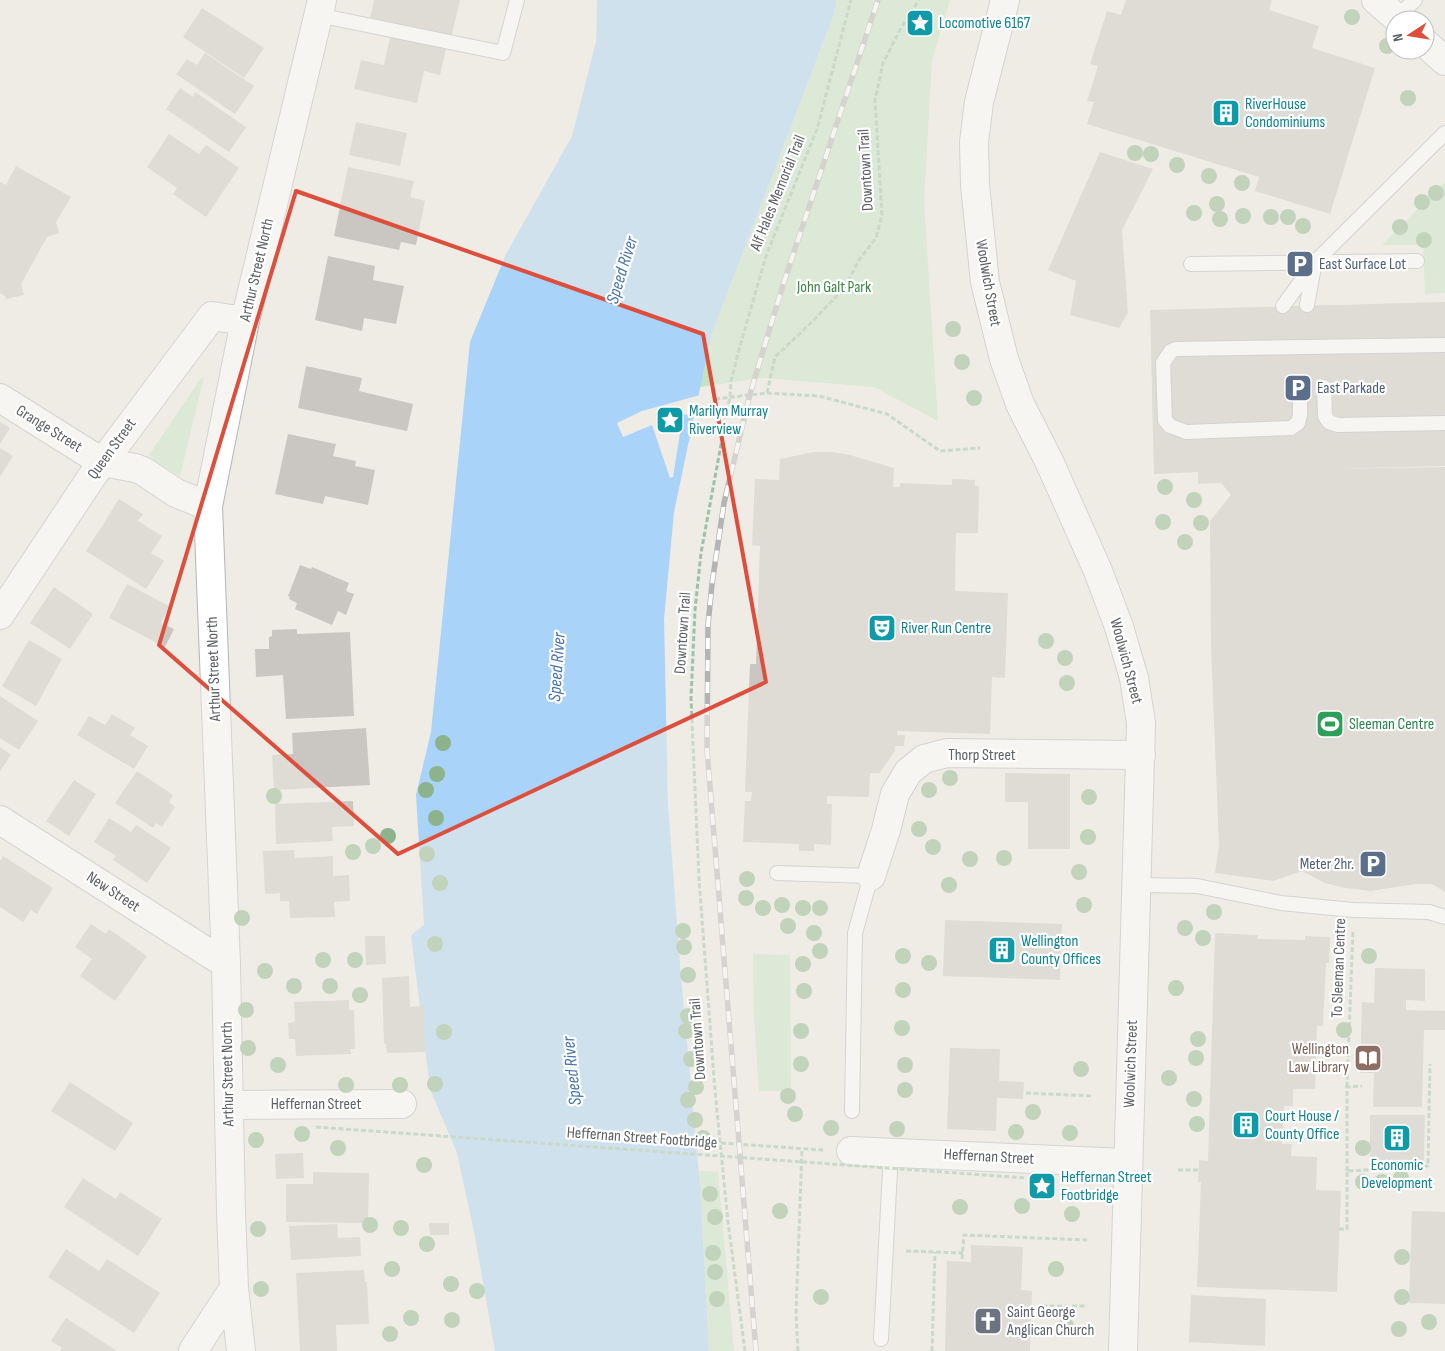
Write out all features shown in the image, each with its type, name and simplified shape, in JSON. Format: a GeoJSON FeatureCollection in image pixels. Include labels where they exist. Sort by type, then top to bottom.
{"type":"FeatureCollection","features":[{"type":"Feature","properties":{"kind":"street","name":"Woolwich Street"},"geometry":{"type":"LineString","coordinates":[[1005,0],[979,102],[974,142],[975,185],[985,282],[1004,359],[1020,404],[1049,461],[1098,571],[1119,627],[1134,678],[1141,723],[1122,1351]]}},
{"type":"Feature","properties":{"kind":"street"},"geometry":{"type":"LineString","coordinates":[[1376,0],[1397,10]]}},
{"type":"Feature","properties":{"kind":"street","name":"Arthur Street North"},"geometry":{"type":"LineString","coordinates":[[241,1351],[234,1288],[231,1212],[226,964],[208,506],[244,321],[320,7]]}},
{"type":"Feature","properties":{"kind":"street"},"geometry":{"type":"LineString","coordinates":[[1435,52],[1445,61]]}},
{"type":"Feature","properties":{"kind":"street","name":"Queen Street"},"geometry":{"type":"LineString","coordinates":[[0,615],[102,462],[212,316],[244,321]]}},
{"type":"Feature","properties":{"kind":"street","name":"Grange Street"},"geometry":{"type":"LineString","coordinates":[[0,398],[102,462],[143,471],[176,494],[208,506]]}},
{"type":"Feature","properties":{"kind":"street","name":"Thorp Street"},"geometry":{"type":"LineString","coordinates":[[871,876],[895,794],[908,772],[924,759],[947,753],[1141,755]]}},
{"type":"Feature","properties":{"kind":"street","name":"New Street"},"geometry":{"type":"LineString","coordinates":[[0,820],[226,964]]}},
{"type":"Feature","properties":{"kind":"street","name":"Heffernan Street"},"geometry":{"type":"LineString","coordinates":[[229,1105],[402,1104]]}},
{"type":"Feature","properties":{"kind":"street","name":"Heffernan Street"},"geometry":{"type":"LineString","coordinates":[[851,1151],[1127,1163]]}},
{"type":"Feature","properties":{"kind":"street"},"geometry":{"type":"LineString","coordinates":[[193,1351],[234,1288]]}},
{"type":"Feature","properties":{"kind":"lane"},"geometry":{"type":"LineString","coordinates":[[320,7],[503,53],[517,0]]}},
{"type":"Feature","properties":{"kind":"lane"},"geometry":{"type":"LineString","coordinates":[[1283,306],[1315,262],[1445,132]]}},
{"type":"Feature","properties":{"kind":"lane"},"geometry":{"type":"LineString","coordinates":[[1191,264],[1417,260]]}},
{"type":"Feature","properties":{"kind":"lane"},"geometry":{"type":"LineString","coordinates":[[1307,305],[1315,262]]}},
{"type":"Feature","properties":{"kind":"lane"},"geometry":{"type":"LineString","coordinates":[[1300,388],[1300,415],[1298,423],[1291,428],[1186,432],[1170,426],[1165,420],[1163,363],[1171,351],[1176,349],[1445,345]]}},
{"type":"Feature","properties":{"kind":"lane"},"geometry":{"type":"LineString","coordinates":[[1324,388],[1326,416],[1329,422],[1338,426],[1445,423]]}},
{"type":"Feature","properties":{"kind":"lane"},"geometry":{"type":"LineString","coordinates":[[777,873],[871,876],[855,933],[852,1111]]}},
{"type":"Feature","properties":{"kind":"lane"},"geometry":{"type":"LineString","coordinates":[[1137,885],[1197,886],[1280,903],[1353,910],[1429,912],[1445,917]]}},
{"type":"Feature","properties":{"kind":"lane"},"geometry":{"type":"LineString","coordinates":[[881,1339],[891,1152]]}},
{"type":"Feature","properties":{"kind":"path","name":"Alf Hales Memorial Trail"},"geometry":{"type":"LineString","coordinates":[[730,396],[731,381],[766,256],[817,129],[851,0]]}},
{"type":"Feature","properties":{"kind":"path","name":"Downtown Trail"},"geometry":{"type":"LineString","coordinates":[[767,393],[775,357],[845,287],[859,260],[876,238],[882,215],[874,100],[882,64],[901,28],[919,0]]}},
{"type":"Feature","properties":{"kind":"path"},"geometry":{"type":"LineString","coordinates":[[716,399],[767,393],[820,396],[887,414],[940,451],[980,448]]}},
{"type":"Feature","properties":{"kind":"path","name":"Downtown Trail"},"geometry":{"type":"LineString","coordinates":[[730,396],[701,553],[695,610],[691,698],[700,880],[715,1091],[728,1222],[745,1351]]}},
{"type":"Feature","properties":{"kind":"path","name":"To Sleeman Centre"},"geometry":{"type":"LineString","coordinates":[[1339,1229],[1347,1229],[1347,1087],[1353,910]]}},
{"type":"Feature","properties":{"kind":"path"},"geometry":{"type":"LineString","coordinates":[[1347,1171],[1428,1166],[1430,1064]]}},
{"type":"Feature","properties":{"kind":"path"},"geometry":{"type":"LineString","coordinates":[[1347,1087],[1362,1086]]}},
{"type":"Feature","properties":{"kind":"path"},"geometry":{"type":"LineString","coordinates":[[1026,1093],[1093,1096]]}},
{"type":"Feature","properties":{"kind":"path","name":"Heffernan Street Footbridge"},"geometry":{"type":"LineString","coordinates":[[316,1127],[1026,1178]]}},
{"type":"Feature","properties":{"kind":"path"},"geometry":{"type":"LineString","coordinates":[[721,1143],[851,1151]]}},
{"type":"Feature","properties":{"kind":"path"},"geometry":{"type":"LineString","coordinates":[[798,1351],[796,1313],[802,1149]]}},
{"type":"Feature","properties":{"kind":"path"},"geometry":{"type":"LineString","coordinates":[[1178,1170],[1198,1170]]}},
{"type":"Feature","properties":{"kind":"path"},"geometry":{"type":"LineString","coordinates":[[962,1259],[964,1235],[1087,1240]]}},
{"type":"Feature","properties":{"kind":"path"},"geometry":{"type":"LineString","coordinates":[[918,1252],[963,1253]]}},
{"type":"Feature","properties":{"kind":"path"},"geometry":{"type":"LineString","coordinates":[[932,1351],[935,1252]]}},
{"type":"Feature","properties":{"kind":"path"},"geometry":{"type":"LineString","coordinates":[[1042,1306],[1085,1306]]}},
{"type":"Feature","properties":{"kind":"highlighted area"},"geometry":{"type":"Polygon","coordinates":[[[296,191],[703,334],[766,682],[398,854],[159,645],[296,191]]]}},
{"type":"Feature","properties":{"kind":"green space","name":"John Galt Park"},"geometry":{"type":"Polygon","coordinates":[[[836,0],[950,0],[932,60],[924,201],[938,421],[874,387],[761,378],[699,387],[711,336],[834,14],[836,0]]]}},
{"type":"Feature","properties":{"kind":"green space"},"geometry":{"type":"Polygon","coordinates":[[[1445,182],[1445,293],[1425,294],[1423,245],[1382,245],[1445,182]]]}},
{"type":"Feature","properties":{"kind":"green space"},"geometry":{"type":"Polygon","coordinates":[[[204,377],[180,476],[157,463],[149,455],[201,378],[204,377]]]}},
{"type":"Feature","properties":{"kind":"green space"},"geometry":{"type":"Polygon","coordinates":[[[753,954],[790,955],[791,1091],[759,1091],[754,1017],[753,954]]]}},
{"type":"Feature","properties":{"kind":"green space"},"geometry":{"type":"Polygon","coordinates":[[[699,1171],[718,1172],[734,1351],[709,1351],[699,1171]]]}},
{"type":"Feature","properties":{"kind":"water","name":"Speed River"},"geometry":{"type":"Polygon","coordinates":[[[597,0],[836,0],[834,14],[711,336],[674,512],[664,619],[668,804],[700,1186],[709,1351],[495,1351],[475,1237],[457,1153],[430,1089],[411,935],[424,925],[416,795],[431,732],[470,342],[506,254],[572,136],[596,42],[597,0]]]}},
{"type":"Feature","properties":{"kind":"pier","name":"Marilyn Murray Riverview"},"geometry":{"type":"Polygon","coordinates":[[[700,395],[696,413],[683,415],[673,477],[670,478],[652,425],[623,437],[617,423],[642,411],[700,395]]]}},
{"type":"Feature","properties":{"kind":"building"},"geometry":{"type":"Polygon","coordinates":[[[374,0],[460,0],[451,38],[370,19],[374,0]]]}},
{"type":"Feature","properties":{"kind":"building","name":"RiverHouse Condominiums"},"geometry":{"type":"Polygon","coordinates":[[[1126,0],[1272,0],[1269,10],[1319,26],[1312,48],[1375,68],[1330,214],[1255,191],[1259,177],[1087,124],[1094,102],[1087,101],[1098,66],[1090,64],[1107,11],[1121,15],[1126,0]]]}},
{"type":"Feature","properties":{"kind":"building"},"geometry":{"type":"Polygon","coordinates":[[[202,8],[264,48],[244,78],[183,37],[202,8]]]}},
{"type":"Feature","properties":{"kind":"building"},"geometry":{"type":"Polygon","coordinates":[[[391,33],[447,45],[440,75],[424,71],[417,103],[354,89],[361,60],[384,65],[391,33]]]}},
{"type":"Feature","properties":{"kind":"building"},"geometry":{"type":"Polygon","coordinates":[[[205,53],[254,86],[235,114],[176,74],[187,59],[197,65],[205,53]]]}},
{"type":"Feature","properties":{"kind":"building"},"geometry":{"type":"Polygon","coordinates":[[[180,88],[193,97],[195,92],[246,127],[229,152],[166,109],[180,88]]]}},
{"type":"Feature","properties":{"kind":"building"},"geometry":{"type":"Polygon","coordinates":[[[356,122],[407,133],[400,166],[349,155],[356,122]]]}},
{"type":"Feature","properties":{"kind":"building"},"geometry":{"type":"Polygon","coordinates":[[[169,134],[199,154],[206,145],[239,168],[206,217],[173,194],[177,188],[147,167],[169,134]]]}},
{"type":"Feature","properties":{"kind":"building"},"geometry":{"type":"Polygon","coordinates":[[[1100,152],[1153,169],[1122,230],[1128,313],[1119,328],[1070,315],[1076,281],[1048,270],[1100,152]]]}},
{"type":"Feature","properties":{"kind":"building"},"geometry":{"type":"Polygon","coordinates":[[[16,166],[71,197],[56,222],[59,233],[47,237],[21,284],[24,295],[6,299],[0,293],[0,182],[6,185],[16,166]]]}},
{"type":"Feature","properties":{"kind":"building"},"geometry":{"type":"Polygon","coordinates":[[[348,167],[414,181],[410,197],[425,201],[416,245],[401,242],[399,250],[334,236],[348,167]]]}},
{"type":"Feature","properties":{"kind":"building"},"geometry":{"type":"Polygon","coordinates":[[[328,256],[375,266],[373,280],[404,286],[396,324],[364,318],[362,331],[315,320],[328,256]]]}},
{"type":"Feature","properties":{"kind":"building","name":"Sleeman Centre"},"geometry":{"type":"Polygon","coordinates":[[[1445,302],[1445,466],[1320,469],[1445,467],[1445,892],[1432,884],[1415,884],[1371,891],[1345,888],[1325,883],[1302,871],[1273,881],[1215,873],[1219,846],[1211,647],[1210,521],[1231,495],[1221,483],[1198,484],[1198,472],[1154,474],[1150,310],[1445,302]]]}},
{"type":"Feature","properties":{"kind":"building"},"geometry":{"type":"Polygon","coordinates":[[[306,366],[362,378],[359,391],[413,404],[407,431],[298,408],[306,366]]]}},
{"type":"Feature","properties":{"kind":"building"},"geometry":{"type":"Polygon","coordinates":[[[0,422],[10,428],[0,444],[0,422]]]}},
{"type":"Feature","properties":{"kind":"building"},"geometry":{"type":"Polygon","coordinates":[[[288,434],[336,444],[333,456],[356,461],[355,466],[375,470],[368,505],[325,496],[323,504],[275,494],[288,434]]]}},
{"type":"Feature","properties":{"kind":"building"},"geometry":{"type":"Polygon","coordinates":[[[0,448],[13,456],[0,477],[0,448]]]}},
{"type":"Feature","properties":{"kind":"building","name":"River Run Centre"},"geometry":{"type":"Polygon","coordinates":[[[814,452],[850,455],[894,468],[893,487],[900,487],[900,483],[952,485],[952,479],[975,480],[975,486],[979,486],[978,533],[956,533],[955,591],[1008,593],[1005,678],[992,677],[990,734],[897,731],[897,735],[905,735],[904,746],[895,746],[895,751],[880,773],[870,773],[869,797],[827,796],[827,804],[832,804],[831,845],[814,844],[814,851],[799,851],[799,844],[743,842],[745,801],[751,801],[752,792],[745,792],[750,664],[756,664],[760,546],[752,545],[755,479],[779,480],[780,459],[814,452]]]}},
{"type":"Feature","properties":{"kind":"building"},"geometry":{"type":"Polygon","coordinates":[[[119,499],[143,514],[138,521],[162,536],[151,553],[164,561],[146,589],[86,551],[119,499]]]}},
{"type":"Feature","properties":{"kind":"building"},"geometry":{"type":"Polygon","coordinates":[[[300,565],[311,569],[312,567],[349,583],[346,591],[354,594],[346,615],[338,611],[332,625],[295,609],[297,603],[289,599],[290,597],[288,596],[300,565]]]}},
{"type":"Feature","properties":{"kind":"building"},"geometry":{"type":"Polygon","coordinates":[[[127,584],[169,606],[161,623],[174,629],[165,647],[109,618],[127,584]]]}},
{"type":"Feature","properties":{"kind":"building"},"geometry":{"type":"Polygon","coordinates":[[[54,587],[93,614],[70,649],[30,623],[54,587]]]}},
{"type":"Feature","properties":{"kind":"building"},"geometry":{"type":"Polygon","coordinates":[[[297,629],[297,634],[350,632],[354,716],[286,719],[283,675],[256,677],[255,649],[269,649],[269,637],[272,636],[272,630],[297,629]]]}},
{"type":"Feature","properties":{"kind":"building"},"geometry":{"type":"Polygon","coordinates":[[[29,640],[62,659],[36,706],[2,686],[29,640]]]}},
{"type":"Feature","properties":{"kind":"building"},"geometry":{"type":"Polygon","coordinates":[[[0,696],[38,721],[19,750],[0,738],[0,696]]]}},
{"type":"Feature","properties":{"kind":"building"},"geometry":{"type":"Polygon","coordinates":[[[112,714],[135,728],[130,735],[148,746],[134,769],[77,735],[89,716],[105,725],[112,714]]]}},
{"type":"Feature","properties":{"kind":"building"},"geometry":{"type":"Polygon","coordinates":[[[366,728],[370,785],[274,790],[272,755],[293,754],[292,733],[366,728]]]}},
{"type":"Feature","properties":{"kind":"building"},"geometry":{"type":"Polygon","coordinates":[[[0,747],[11,755],[0,771],[0,747]]]}},
{"type":"Feature","properties":{"kind":"building"},"geometry":{"type":"Polygon","coordinates":[[[137,771],[173,795],[169,802],[175,807],[162,827],[156,823],[153,828],[115,803],[137,771]]]}},
{"type":"Feature","properties":{"kind":"building"},"geometry":{"type":"Polygon","coordinates":[[[1005,773],[1070,774],[1070,849],[1028,849],[1028,802],[1005,802],[1005,773]]]}},
{"type":"Feature","properties":{"kind":"building"},"geometry":{"type":"Polygon","coordinates":[[[74,780],[96,794],[69,836],[46,821],[74,780]]]}},
{"type":"Feature","properties":{"kind":"building"},"geometry":{"type":"Polygon","coordinates":[[[353,801],[354,826],[332,827],[333,841],[276,844],[275,804],[353,801]]]}},
{"type":"Feature","properties":{"kind":"building"},"geometry":{"type":"Polygon","coordinates":[[[109,818],[131,832],[136,825],[171,848],[147,883],[113,860],[116,856],[94,842],[109,818]]]}},
{"type":"Feature","properties":{"kind":"building"},"geometry":{"type":"Polygon","coordinates":[[[294,850],[295,858],[333,856],[333,876],[349,875],[350,901],[334,902],[335,917],[290,918],[289,901],[280,901],[280,893],[265,894],[263,851],[294,850]]]}},
{"type":"Feature","properties":{"kind":"building"},"geometry":{"type":"Polygon","coordinates":[[[3,856],[53,888],[37,914],[31,910],[23,922],[0,907],[0,861],[3,856]]]}},
{"type":"Feature","properties":{"kind":"building","name":"Wellington County Offices"},"geometry":{"type":"Polygon","coordinates":[[[945,920],[1062,924],[1060,980],[943,976],[945,920]]]}},
{"type":"Feature","properties":{"kind":"building"},"geometry":{"type":"Polygon","coordinates":[[[91,924],[106,934],[109,929],[147,956],[115,1001],[80,976],[92,959],[75,947],[91,924]]]}},
{"type":"Feature","properties":{"kind":"building","name":"Court House / County Office"},"geometry":{"type":"Polygon","coordinates":[[[1215,933],[1258,935],[1257,939],[1305,940],[1305,936],[1330,937],[1329,963],[1326,963],[1323,1026],[1317,1026],[1315,1089],[1293,1089],[1293,1106],[1284,1106],[1282,1144],[1292,1144],[1291,1156],[1317,1157],[1316,1190],[1341,1191],[1337,1292],[1197,1287],[1201,1182],[1198,1182],[1199,1160],[1208,1161],[1215,933]]]}},
{"type":"Feature","properties":{"kind":"building"},"geometry":{"type":"Polygon","coordinates":[[[365,936],[385,936],[386,964],[366,965],[365,936]]]}},
{"type":"Feature","properties":{"kind":"building"},"geometry":{"type":"Polygon","coordinates":[[[1375,968],[1425,969],[1425,1001],[1406,1000],[1406,1010],[1445,1011],[1445,1030],[1424,1030],[1422,1107],[1373,1107],[1374,1073],[1360,1073],[1362,1002],[1374,1003],[1375,968]]]}},
{"type":"Feature","properties":{"kind":"building"},"geometry":{"type":"Polygon","coordinates":[[[409,976],[410,1007],[424,1006],[425,1052],[387,1053],[386,1043],[384,1044],[382,978],[409,976]]]}},
{"type":"Feature","properties":{"kind":"building"},"geometry":{"type":"Polygon","coordinates":[[[349,1000],[349,1010],[354,1010],[355,1049],[350,1049],[351,1054],[296,1056],[295,1039],[289,1039],[288,1023],[295,1022],[294,1002],[349,1000]]]}},
{"type":"Feature","properties":{"kind":"building"},"geometry":{"type":"Polygon","coordinates":[[[950,1048],[1000,1049],[999,1081],[1024,1082],[1023,1099],[997,1098],[996,1131],[947,1129],[950,1048]]]}},
{"type":"Feature","properties":{"kind":"building"},"geometry":{"type":"Polygon","coordinates":[[[70,1082],[133,1123],[115,1151],[51,1111],[70,1082]]]}},
{"type":"Feature","properties":{"kind":"building","name":"Economic Development"},"geometry":{"type":"Polygon","coordinates":[[[1370,1115],[1425,1115],[1424,1161],[1370,1160],[1370,1115]]]}},
{"type":"Feature","properties":{"kind":"building"},"geometry":{"type":"Polygon","coordinates":[[[303,1153],[304,1178],[276,1179],[275,1154],[303,1153]]]}},
{"type":"Feature","properties":{"kind":"building"},"geometry":{"type":"Polygon","coordinates":[[[313,1172],[369,1173],[368,1223],[286,1222],[286,1184],[313,1184],[313,1172]]]}},
{"type":"Feature","properties":{"kind":"building"},"geometry":{"type":"Polygon","coordinates":[[[83,1178],[116,1199],[120,1192],[162,1219],[138,1256],[64,1207],[83,1178]]]}},
{"type":"Feature","properties":{"kind":"building"},"geometry":{"type":"Polygon","coordinates":[[[1412,1211],[1445,1212],[1445,1304],[1409,1303],[1412,1211]]]}},
{"type":"Feature","properties":{"kind":"building"},"geometry":{"type":"Polygon","coordinates":[[[429,1223],[449,1223],[449,1235],[430,1235],[429,1223]]]}},
{"type":"Feature","properties":{"kind":"building"},"geometry":{"type":"Polygon","coordinates":[[[337,1224],[338,1238],[360,1237],[361,1256],[291,1260],[289,1226],[337,1224]]]}},
{"type":"Feature","properties":{"kind":"building","name":"Saint George Anglican Church"},"geometry":{"type":"Polygon","coordinates":[[[971,1245],[1023,1247],[1021,1290],[1032,1291],[1030,1351],[945,1351],[947,1261],[971,1262],[971,1245]]]}},
{"type":"Feature","properties":{"kind":"building"},"geometry":{"type":"Polygon","coordinates":[[[66,1249],[99,1271],[107,1259],[160,1293],[134,1333],[48,1277],[66,1249]]]}},
{"type":"Feature","properties":{"kind":"building"},"geometry":{"type":"Polygon","coordinates":[[[364,1270],[365,1282],[367,1282],[369,1324],[336,1325],[337,1351],[300,1351],[296,1273],[364,1270]]]}},
{"type":"Feature","properties":{"kind":"building"},"geometry":{"type":"Polygon","coordinates":[[[1191,1295],[1266,1299],[1265,1346],[1189,1342],[1191,1295]]]}},
{"type":"Feature","properties":{"kind":"building"},"geometry":{"type":"Polygon","coordinates":[[[66,1318],[117,1351],[60,1351],[62,1348],[51,1341],[66,1318]]]}},
{"type":"Feature","properties":{"kind":"railway"},"geometry":{"type":"LineString","coordinates":[[756,1351],[707,750],[708,625],[724,503],[750,394],[783,285],[878,0]]}},
{"type":"Feature","properties":{"kind":"place","name":"Locomotive 6167"},"geometry":{"type":"Point","coordinates":[920,23]}},
{"type":"Feature","properties":{"kind":"place","name":"RiverHouse Condominiums"},"geometry":{"type":"Point","coordinates":[1226,113]}},
{"type":"Feature","properties":{"kind":"place","name":"East Surface Lot"},"geometry":{"type":"Point","coordinates":[1300,264]}},
{"type":"Feature","properties":{"kind":"place","name":"East Parkade"},"geometry":{"type":"Point","coordinates":[1298,388]}},
{"type":"Feature","properties":{"kind":"place","name":"Marilyn Murray Riverview"},"geometry":{"type":"Point","coordinates":[670,420]}},
{"type":"Feature","properties":{"kind":"place","name":"River Run Centre"},"geometry":{"type":"Point","coordinates":[882,628]}},
{"type":"Feature","properties":{"kind":"place","name":"Sleeman Centre"},"geometry":{"type":"Point","coordinates":[1330,724]}},
{"type":"Feature","properties":{"kind":"place","name":"Meter 2hr."},"geometry":{"type":"Point","coordinates":[1373,864]}},
{"type":"Feature","properties":{"kind":"place","name":"Wellington County Offices"},"geometry":{"type":"Point","coordinates":[1002,950]}},
{"type":"Feature","properties":{"kind":"place","name":"Wellington Law Library"},"geometry":{"type":"Point","coordinates":[1368,1058]}},
{"type":"Feature","properties":{"kind":"place","name":"Court House / County Office"},"geometry":{"type":"Point","coordinates":[1246,1125]}},
{"type":"Feature","properties":{"kind":"place","name":"Economic Development"},"geometry":{"type":"Point","coordinates":[1397,1138]}},
{"type":"Feature","properties":{"kind":"place","name":"Heffernan Street Footbridge"},"geometry":{"type":"Point","coordinates":[1042,1186]}},
{"type":"Feature","properties":{"kind":"place","name":"Saint George Anglican Church"},"geometry":{"type":"Point","coordinates":[988,1321]}}]}
